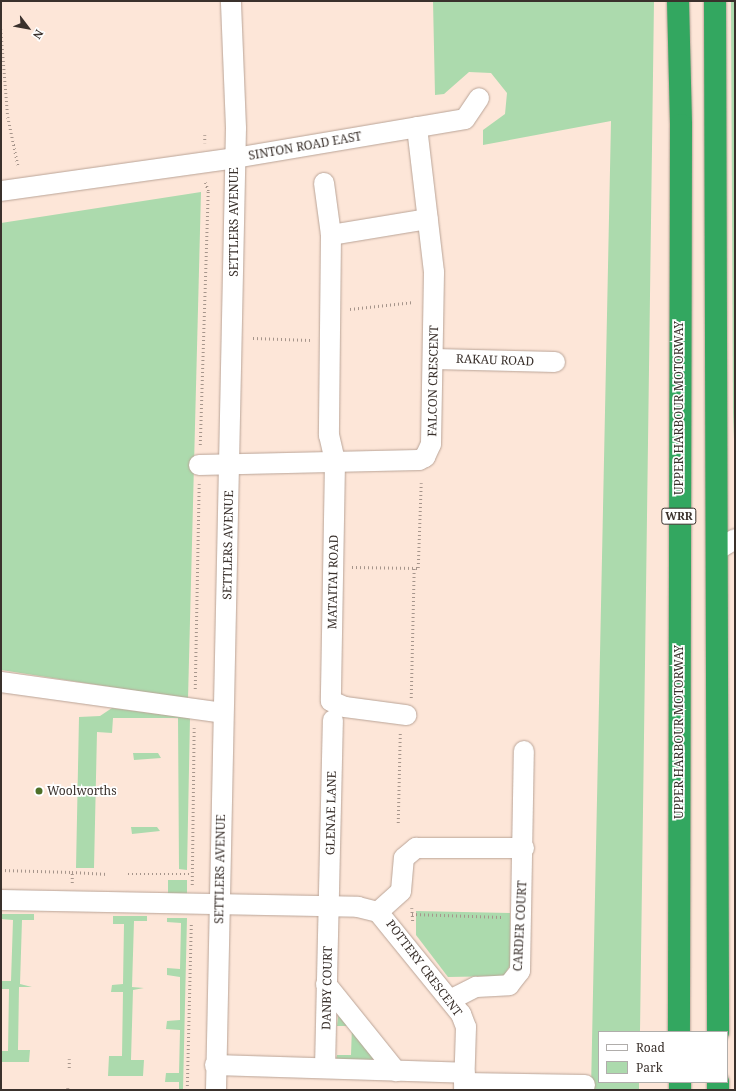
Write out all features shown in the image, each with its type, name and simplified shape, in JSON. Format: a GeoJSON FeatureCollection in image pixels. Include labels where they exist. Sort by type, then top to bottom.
{"type":"FeatureCollection","features":[{"type":"Feature","properties":{"kind":"highway","name":"UPPER HARBOUR MOTORWAY"},"geometry":{"type":"LineString","coordinates":[[678,1],[681,125],[679,1031]]}},
{"type":"Feature","properties":{"kind":"highway"},"geometry":{"type":"LineString","coordinates":[[715,1],[726,544],[718,1031]]}},
{"type":"Feature","properties":{"kind":"street","name":"SETTLERS AVENUE"},"geometry":{"type":"LineString","coordinates":[[216,1090],[215,1065],[235,158],[231,1]]}},
{"type":"Feature","properties":{"kind":"street","name":"SINTON ROAD EAST"},"geometry":{"type":"LineString","coordinates":[[1,191],[235,158],[465,120],[479,98]]}},
{"type":"Feature","properties":{"kind":"street","name":"FALCON CRESCENT"},"geometry":{"type":"LineString","coordinates":[[199,466],[335,462],[425,457],[431,444],[434,359],[434,272],[417,127]]}},
{"type":"Feature","properties":{"kind":"street","name":"MATAITAI ROAD"},"geometry":{"type":"LineString","coordinates":[[324,183],[331,236],[331,307],[329,341],[330,435],[335,462],[332,710]]}},
{"type":"Feature","properties":{"kind":"street"},"geometry":{"type":"LineString","coordinates":[[331,236],[428,219]]}},
{"type":"Feature","properties":{"kind":"street","name":"RAKAU ROAD"},"geometry":{"type":"LineString","coordinates":[[434,359],[555,362]]}},
{"type":"Feature","properties":{"kind":"street"},"geometry":{"type":"LineString","coordinates":[[1,682],[223,713]]}},
{"type":"Feature","properties":{"kind":"street"},"geometry":{"type":"LineString","coordinates":[[332,710],[345,707],[406,716]]}},
{"type":"Feature","properties":{"kind":"street","name":"GLENAE LANE"},"geometry":{"type":"LineString","coordinates":[[329,907],[332,710]]}},
{"type":"Feature","properties":{"kind":"street","name":"CARDER COURT"},"geometry":{"type":"LineString","coordinates":[[450,1000],[467,989],[509,986],[516,980],[520,971],[524,848],[524,752]]}},
{"type":"Feature","properties":{"kind":"street"},"geometry":{"type":"LineString","coordinates":[[378,912],[401,891],[404,858],[416,848],[524,848]]}},
{"type":"Feature","properties":{"kind":"street","name":"POTTERY CRESCENT"},"geometry":{"type":"LineString","coordinates":[[1,900],[219,906],[329,907],[378,912],[461,1014],[466,1027],[464,1082]]}},
{"type":"Feature","properties":{"kind":"street","name":"DANBY COURT"},"geometry":{"type":"LineString","coordinates":[[325,1068],[329,907]]}},
{"type":"Feature","properties":{"kind":"street"},"geometry":{"type":"LineString","coordinates":[[326,984],[396,1071]]}},
{"type":"Feature","properties":{"kind":"street"},"geometry":{"type":"LineString","coordinates":[[215,1065],[396,1071],[464,1082],[585,1085]]}},
{"type":"Feature","properties":{"kind":"path"},"geometry":{"type":"LineString","coordinates":[[1,29],[8,117],[18,165]]}},
{"type":"Feature","properties":{"kind":"path"},"geometry":{"type":"LineString","coordinates":[[192,893],[199,466],[208,191],[205,180]]}},
{"type":"Feature","properties":{"kind":"path"},"geometry":{"type":"LineString","coordinates":[[331,307],[367,310],[419,301]]}},
{"type":"Feature","properties":{"kind":"path"},"geometry":{"type":"LineString","coordinates":[[252,338],[329,341]]}},
{"type":"Feature","properties":{"kind":"path"},"geometry":{"type":"LineString","coordinates":[[345,567],[418,568],[420,482]]}},
{"type":"Feature","properties":{"kind":"path"},"geometry":{"type":"LineString","coordinates":[[398,823],[406,716],[414,568]]}},
{"type":"Feature","properties":{"kind":"path"},"geometry":{"type":"LineString","coordinates":[[1,870],[72,872]]}},
{"type":"Feature","properties":{"kind":"path"},"geometry":{"type":"LineString","coordinates":[[72,886],[72,872],[108,874]]}},
{"type":"Feature","properties":{"kind":"path"},"geometry":{"type":"LineString","coordinates":[[128,874],[192,874]]}},
{"type":"Feature","properties":{"kind":"path"},"geometry":{"type":"LineString","coordinates":[[412,900],[412,914],[506,917]]}},
{"type":"Feature","properties":{"kind":"path"},"geometry":{"type":"LineString","coordinates":[[187,1090],[191,917]]}},
{"type":"Feature","properties":{"kind":"path"},"geometry":{"type":"LineString","coordinates":[[69,1059],[69,1068]]}},
{"type":"Feature","properties":{"kind":"green space"},"geometry":{"type":"Polygon","coordinates":[[[433,1],[654,1],[640,1031],[598,1031],[598,1083],[639,1083],[639,1090],[591,1090],[611,121],[483,145],[483,130],[505,114],[507,93],[491,73],[469,72],[444,94],[435,95],[433,1]]]}},
{"type":"Feature","properties":{"kind":"green space"},"geometry":{"type":"Polygon","coordinates":[[[731,1],[735,1],[735,466],[733,413],[731,1]]]}},
{"type":"Feature","properties":{"kind":"green space"},"geometry":{"type":"Polygon","coordinates":[[[201,192],[188,699],[1,670],[1,223],[201,192]]]}},
{"type":"Feature","properties":{"kind":"green space"},"geometry":{"type":"Polygon","coordinates":[[[734,559],[735,559],[735,778],[734,559]]]}},
{"type":"Feature","properties":{"kind":"green space"},"geometry":{"type":"Polygon","coordinates":[[[112,708],[190,718],[187,870],[179,869],[178,718],[113,718],[112,733],[97,732],[94,868],[76,868],[79,717],[100,716],[112,708]]]}},
{"type":"Feature","properties":{"kind":"green space"},"geometry":{"type":"Polygon","coordinates":[[[133,753],[158,753],[161,758],[134,760],[133,753]]]}},
{"type":"Feature","properties":{"kind":"green space"},"geometry":{"type":"Polygon","coordinates":[[[131,827],[157,827],[160,831],[132,834],[131,827]]]}},
{"type":"Feature","properties":{"kind":"green space"},"geometry":{"type":"Polygon","coordinates":[[[168,880],[187,880],[187,894],[168,894],[168,880]]]}},
{"type":"Feature","properties":{"kind":"green space"},"geometry":{"type":"Polygon","coordinates":[[[416,911],[510,913],[512,962],[504,976],[448,977],[416,935],[416,911]]]}},
{"type":"Feature","properties":{"kind":"green space"},"geometry":{"type":"Polygon","coordinates":[[[1,914],[34,914],[34,920],[22,920],[20,984],[32,987],[19,987],[18,1050],[30,1050],[29,1062],[1,1062],[1,1051],[8,1051],[9,989],[1,989],[1,981],[11,981],[13,920],[1,919],[1,914]]]}},
{"type":"Feature","properties":{"kind":"green space"},"geometry":{"type":"Polygon","coordinates":[[[113,916],[147,916],[147,921],[134,921],[132,987],[144,988],[133,990],[131,1060],[144,1060],[143,1076],[108,1076],[109,1056],[122,1056],[123,992],[111,992],[112,985],[123,984],[124,924],[113,924],[113,916]]]}},
{"type":"Feature","properties":{"kind":"green space"},"geometry":{"type":"Polygon","coordinates":[[[167,918],[187,918],[183,1090],[179,1090],[179,1082],[165,1082],[166,1073],[179,1073],[180,1030],[166,1029],[167,1021],[180,1020],[180,977],[167,975],[167,968],[180,969],[181,923],[167,922],[167,918]]]}},
{"type":"Feature","properties":{"kind":"green space"},"geometry":{"type":"Polygon","coordinates":[[[339,1009],[381,1060],[336,1060],[337,1055],[351,1055],[352,1026],[337,1026],[339,1009]]]}},
{"type":"Feature","properties":{"kind":"place","name":"Woolworths"},"geometry":{"type":"Point","coordinates":[39,791]}}]}
